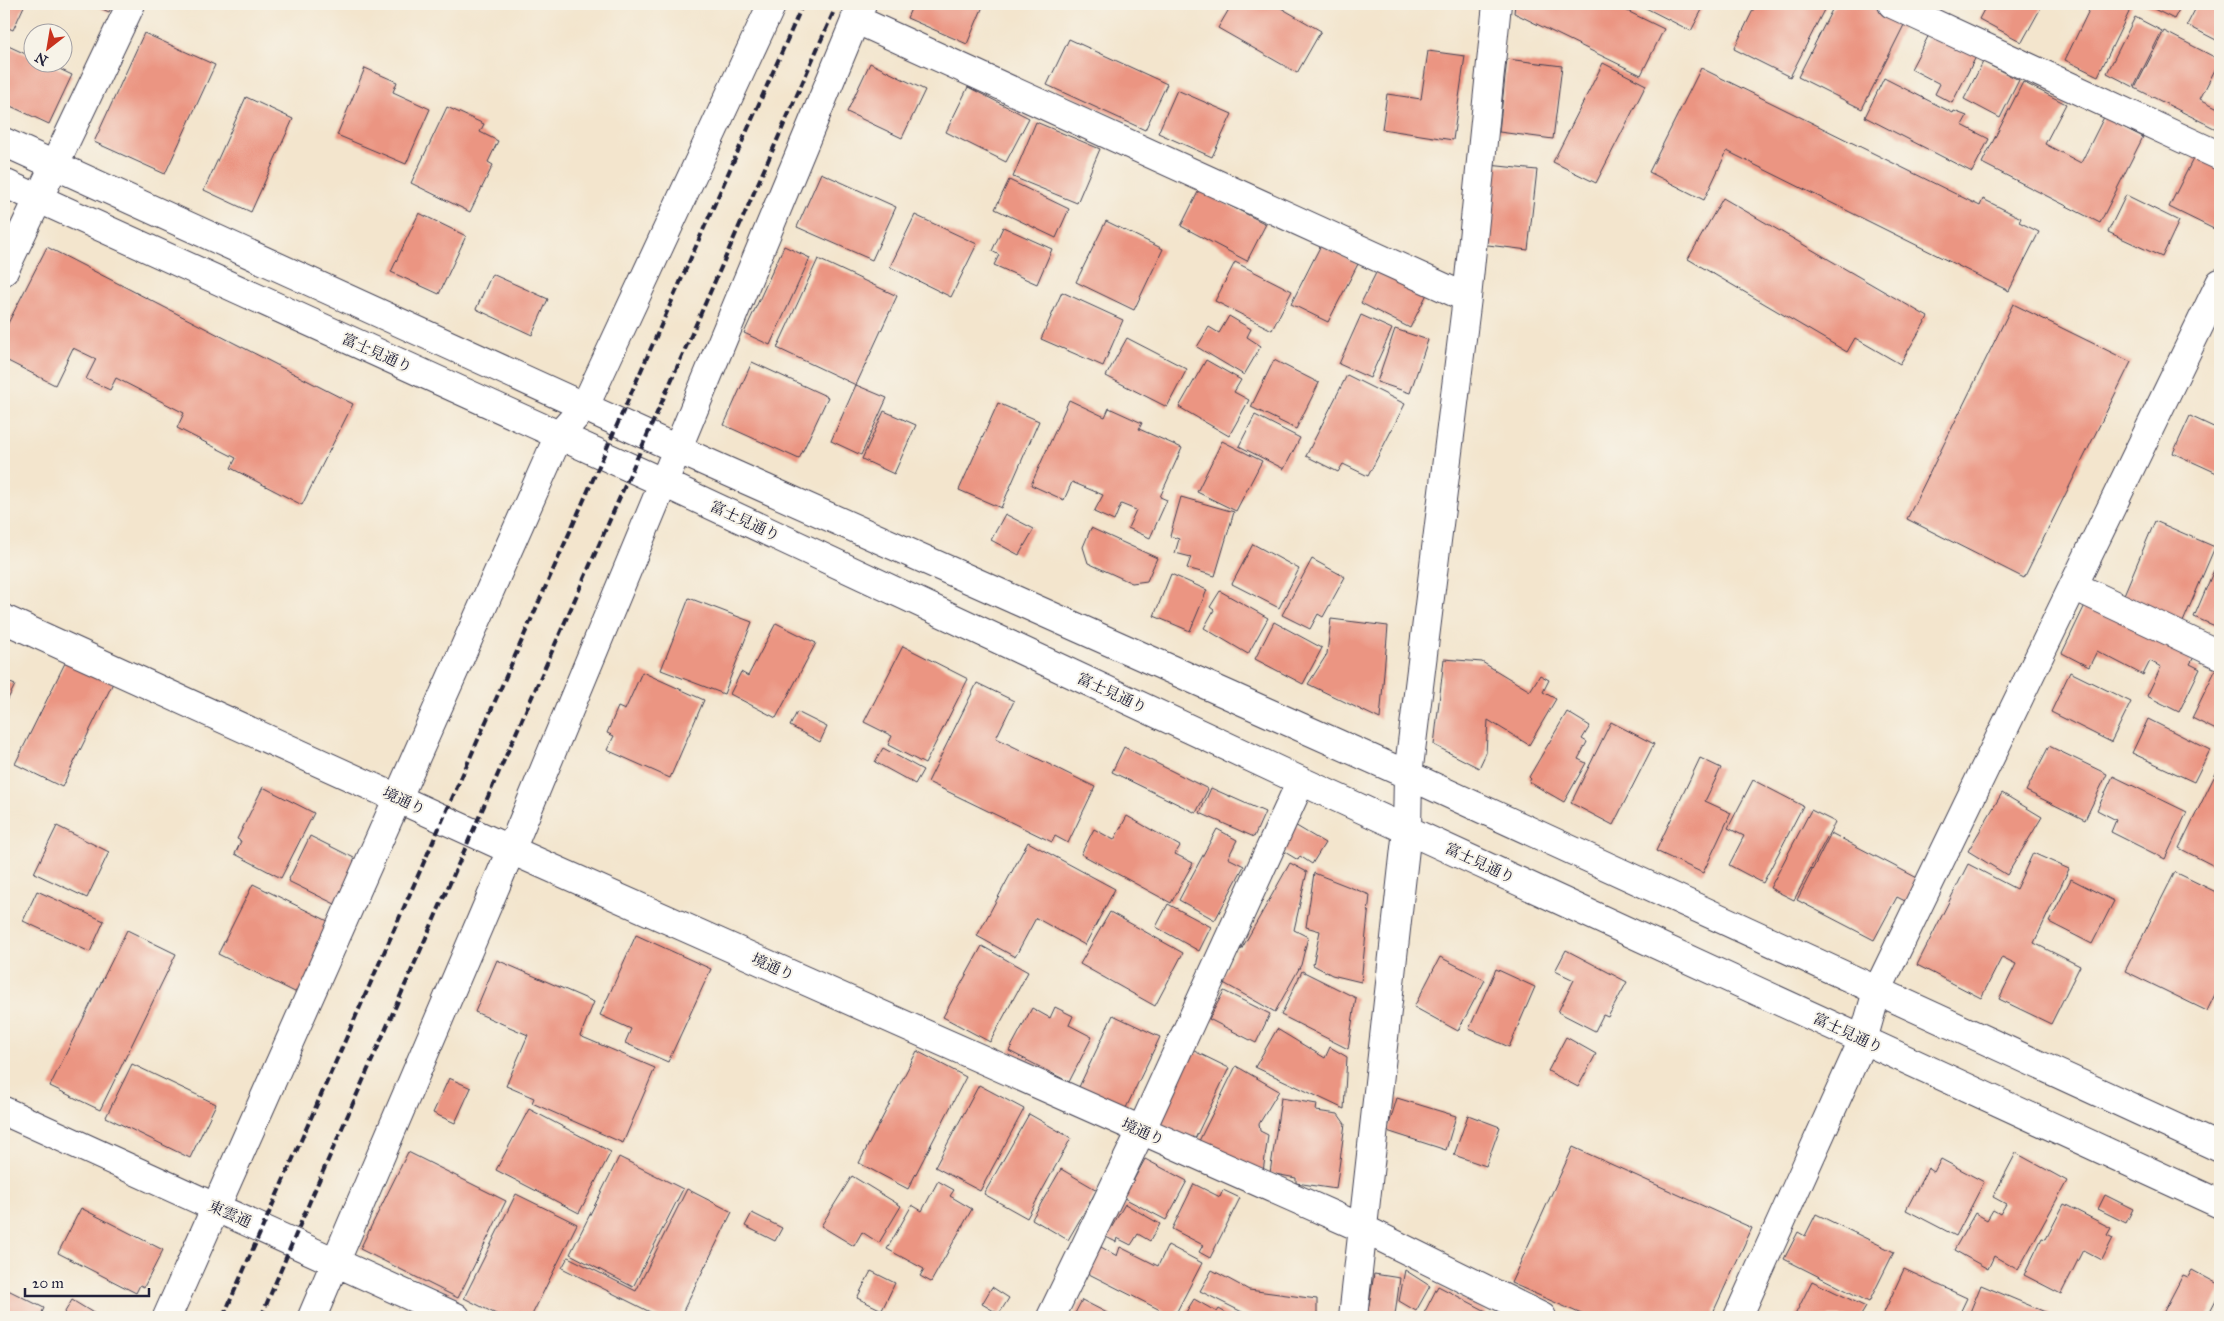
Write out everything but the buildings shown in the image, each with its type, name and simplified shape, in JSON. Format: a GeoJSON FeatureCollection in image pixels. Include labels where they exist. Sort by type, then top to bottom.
{"type":"FeatureCollection","features":[{"type":"Feature","properties":{"kind":"street"},"geometry":{"type":"LineString","coordinates":[[4,271],[131,4]]}},
{"type":"Feature","properties":{"kind":"street"},"geometry":{"type":"LineString","coordinates":[[167,1317],[560,436],[585,406],[772,4]]}},
{"type":"Feature","properties":{"kind":"street"},"geometry":{"type":"LineString","coordinates":[[1353,1317],[1407,830],[1408,776],[1467,298],[1497,4]]}},
{"type":"Feature","properties":{"kind":"street"},"geometry":{"type":"LineString","coordinates":[[1892,4],[2220,156]]}},
{"type":"Feature","properties":{"kind":"street"},"geometry":{"type":"LineString","coordinates":[[312,1317],[511,850],[858,11],[1467,298]]}},
{"type":"Feature","properties":{"kind":"street"},"geometry":{"type":"LineString","coordinates":[[4,142],[677,449],[1408,776],[2220,1148]]}},
{"type":"Feature","properties":{"kind":"street","name":"富士見通り"},"geometry":{"type":"LineString","coordinates":[[4,183],[664,483],[1301,781],[2220,1204]]}},
{"type":"Feature","properties":{"kind":"street"},"geometry":{"type":"LineString","coordinates":[[1738,1317],[1863,1040],[1878,991],[2220,283]]}},
{"type":"Feature","properties":{"kind":"street"},"geometry":{"type":"LineString","coordinates":[[2074,586],[2220,655]]}},
{"type":"Feature","properties":{"kind":"street","name":"境通り"},"geometry":{"type":"LineString","coordinates":[[4,619],[511,850],[1364,1230],[1542,1317]]}},
{"type":"Feature","properties":{"kind":"street"},"geometry":{"type":"LineString","coordinates":[[1052,1317],[1141,1132],[1301,781]]}},
{"type":"Feature","properties":{"kind":"street","name":"東雲通"},"geometry":{"type":"LineString","coordinates":[[4,1111],[456,1317]]}},
{"type":"Feature","properties":{"kind":"railway"},"geometry":{"type":"LineString","coordinates":[[223,1317],[803,4]]}},
{"type":"Feature","properties":{"kind":"railway"},"geometry":{"type":"LineString","coordinates":[[261,1317],[310,1201],[837,4]]}}]}
